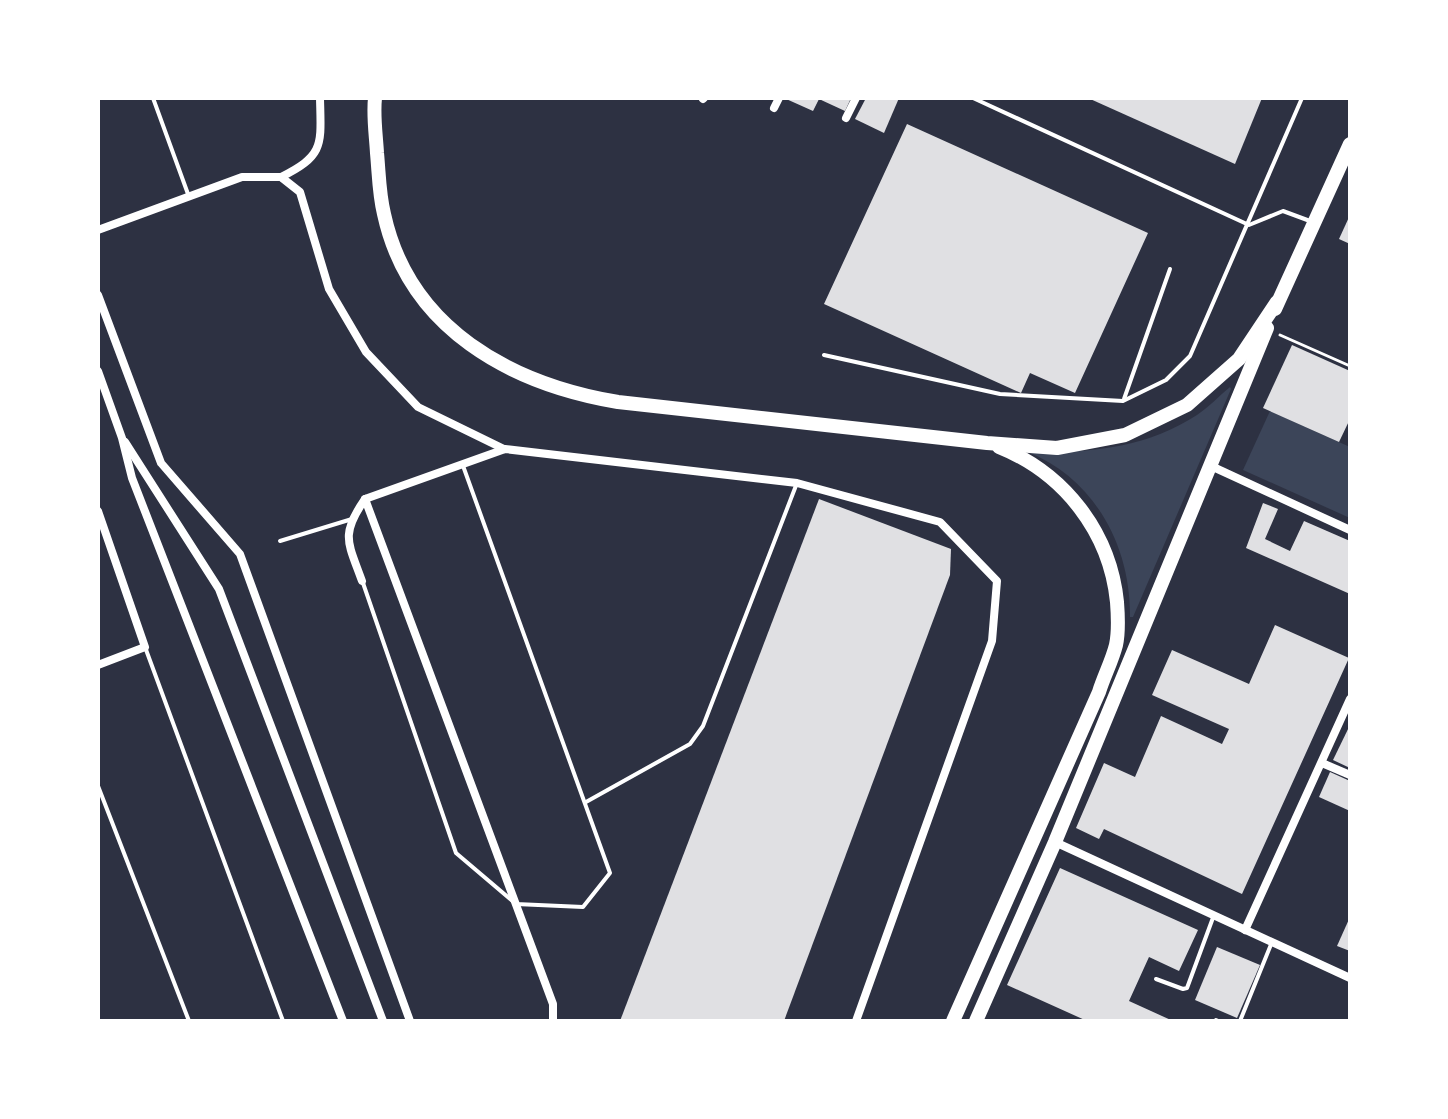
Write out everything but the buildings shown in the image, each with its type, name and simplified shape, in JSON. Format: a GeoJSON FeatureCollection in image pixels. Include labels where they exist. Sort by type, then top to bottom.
{"type":"FeatureCollection","features":[{"type":"Feature","properties":{"kind":"main road"},"geometry":{"type":"LineString","coordinates":[[375,98],[380,192],[391,239],[406,273],[422,297],[443,321],[484,356],[543,385],[580,396],[987,443],[1057,448],[1125,435],[1187,405],[1239,359],[1277,302]]}},
{"type":"Feature","properties":{"kind":"main road"},"geometry":{"type":"LineString","coordinates":[[976,1021],[1055,842],[1277,302],[1350,144]]}},
{"type":"Feature","properties":{"kind":"main road"},"geometry":{"type":"LineString","coordinates":[[953,1021],[1099,692],[1116,644],[1118,615],[1108,559],[1096,532],[1062,486],[1014,453],[987,443]]}},
{"type":"Feature","properties":{"kind":"street"},"geometry":{"type":"LineString","coordinates":[[98,230],[242,177],[281,177],[307,164],[316,153],[321,130],[320,98]]}},
{"type":"Feature","properties":{"kind":"street"},"geometry":{"type":"LineString","coordinates":[[774,108],[779,98]]}},
{"type":"Feature","properties":{"kind":"street"},"geometry":{"type":"LineString","coordinates":[[846,118],[856,98]]}},
{"type":"Feature","properties":{"kind":"street"},"geometry":{"type":"LineString","coordinates":[[281,177],[300,192],[329,289],[366,352],[418,407],[505,449],[797,483],[940,522],[997,581],[992,641],[856,1021]]}},
{"type":"Feature","properties":{"kind":"street"},"geometry":{"type":"LineString","coordinates":[[98,295],[161,463],[240,554],[410,1021]]}},
{"type":"Feature","properties":{"kind":"street"},"geometry":{"type":"LineString","coordinates":[[98,371],[122,438],[132,478],[343,1021]]}},
{"type":"Feature","properties":{"kind":"street"},"geometry":{"type":"LineString","coordinates":[[122,438],[219,589],[383,1021]]}},
{"type":"Feature","properties":{"kind":"street"},"geometry":{"type":"LineString","coordinates":[[362,581],[347,540],[352,519],[365,499],[505,449]]}},
{"type":"Feature","properties":{"kind":"street"},"geometry":{"type":"LineString","coordinates":[[1211,466],[1350,530]]}},
{"type":"Feature","properties":{"kind":"street"},"geometry":{"type":"LineString","coordinates":[[365,499],[553,1004],[553,1021]]}},
{"type":"Feature","properties":{"kind":"street"},"geometry":{"type":"LineString","coordinates":[[98,511],[145,647],[98,665]]}},
{"type":"Feature","properties":{"kind":"street"},"geometry":{"type":"LineString","coordinates":[[1245,930],[1350,699]]}},
{"type":"Feature","properties":{"kind":"street"},"geometry":{"type":"LineString","coordinates":[[1322,763],[1350,775]]}},
{"type":"Feature","properties":{"kind":"street"},"geometry":{"type":"LineString","coordinates":[[1055,842],[1350,978]]}},
{"type":"Feature","properties":{"kind":"lane"},"geometry":{"type":"LineString","coordinates":[[153,98],[189,197]]}},
{"type":"Feature","properties":{"kind":"lane"},"geometry":{"type":"LineString","coordinates":[[973,98],[1249,225],[1283,211],[1314,223]]}},
{"type":"Feature","properties":{"kind":"lane"},"geometry":{"type":"LineString","coordinates":[[824,355],[1000,394],[1123,401],[1166,380],[1190,356],[1302,98]]}},
{"type":"Feature","properties":{"kind":"lane"},"geometry":{"type":"LineString","coordinates":[[1123,401],[1170,269]]}},
{"type":"Feature","properties":{"kind":"lane"},"geometry":{"type":"LineString","coordinates":[[362,581],[456,853],[516,904],[583,907],[610,873],[462,463]]}},
{"type":"Feature","properties":{"kind":"lane"},"geometry":{"type":"LineString","coordinates":[[586,802],[690,744],[703,726],[797,483]]}},
{"type":"Feature","properties":{"kind":"lane"},"geometry":{"type":"LineString","coordinates":[[280,541],[352,519]]}},
{"type":"Feature","properties":{"kind":"lane"},"geometry":{"type":"LineString","coordinates":[[145,647],[283,1021]]}},
{"type":"Feature","properties":{"kind":"lane"},"geometry":{"type":"LineString","coordinates":[[98,786],[189,1021]]}},
{"type":"Feature","properties":{"kind":"lane"},"geometry":{"type":"LineString","coordinates":[[1156,979],[1187,988],[1214,915]]}},
{"type":"Feature","properties":{"kind":"lane"},"geometry":{"type":"LineString","coordinates":[[1240,1021],[1272,942]]}},
{"type":"Feature","properties":{"kind":"path"},"geometry":{"type":"LineString","coordinates":[[1267,329],[1350,366]]}},
{"type":"Feature","properties":{"kind":"shaded area"},"geometry":{"type":"Polygon","coordinates":[[[1230,387],[1133,617],[1130,617],[1124,565],[1104,518],[1072,479],[1028,452],[1094,450],[1136,442],[1197,415],[1230,387]]]}},
{"type":"Feature","properties":{"kind":"shaded area"},"geometry":{"type":"Polygon","coordinates":[[[1270,411],[1350,447],[1350,518],[1243,470],[1270,411]]]}}]}
